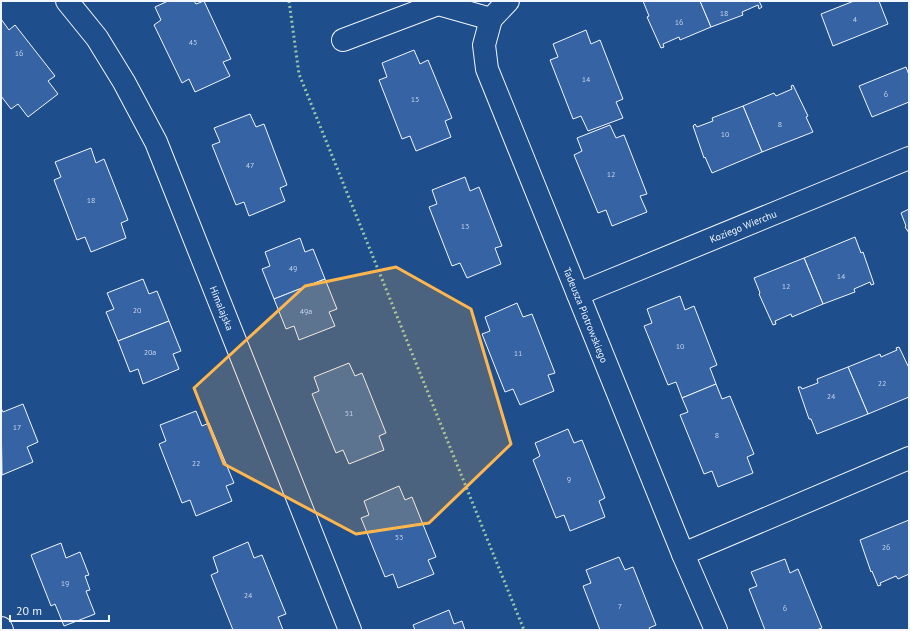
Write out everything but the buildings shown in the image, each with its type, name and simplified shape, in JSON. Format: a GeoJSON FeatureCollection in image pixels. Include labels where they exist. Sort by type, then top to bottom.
{"type":"FeatureCollection","features":[{"type":"Feature","properties":{"kind":"street","name":"Himalajska"},"geometry":{"type":"LineString","coordinates":[[67,1],[97,38],[124,82],[156,142],[350,630]]}},
{"type":"Feature","properties":{"kind":"street","name":"Tadeusza Piotrowskiego"},"geometry":{"type":"LineString","coordinates":[[508,1],[491,19],[484,45],[487,69],[683,554],[716,630]]}},
{"type":"Feature","properties":{"kind":"street"},"geometry":{"type":"LineString","coordinates":[[343,40],[438,4],[491,19]]}},
{"type":"Feature","properties":{"kind":"street","name":"Koziego Wierchu"},"geometry":{"type":"LineString","coordinates":[[578,294],[909,158]]}},
{"type":"Feature","properties":{"kind":"street"},"geometry":{"type":"LineString","coordinates":[[683,554],[909,458]]}},
{"type":"Feature","properties":{"kind":"highlighted area"},"geometry":{"type":"Polygon","coordinates":[[[396,267],[471,309],[511,444],[429,523],[356,534],[224,464],[194,388],[305,286],[396,267]]]}},
{"type":"Feature","properties":{"kind":"hedge"},"geometry":{"type":"LineString","coordinates":[[289,1],[299,74],[524,630]]}}]}
